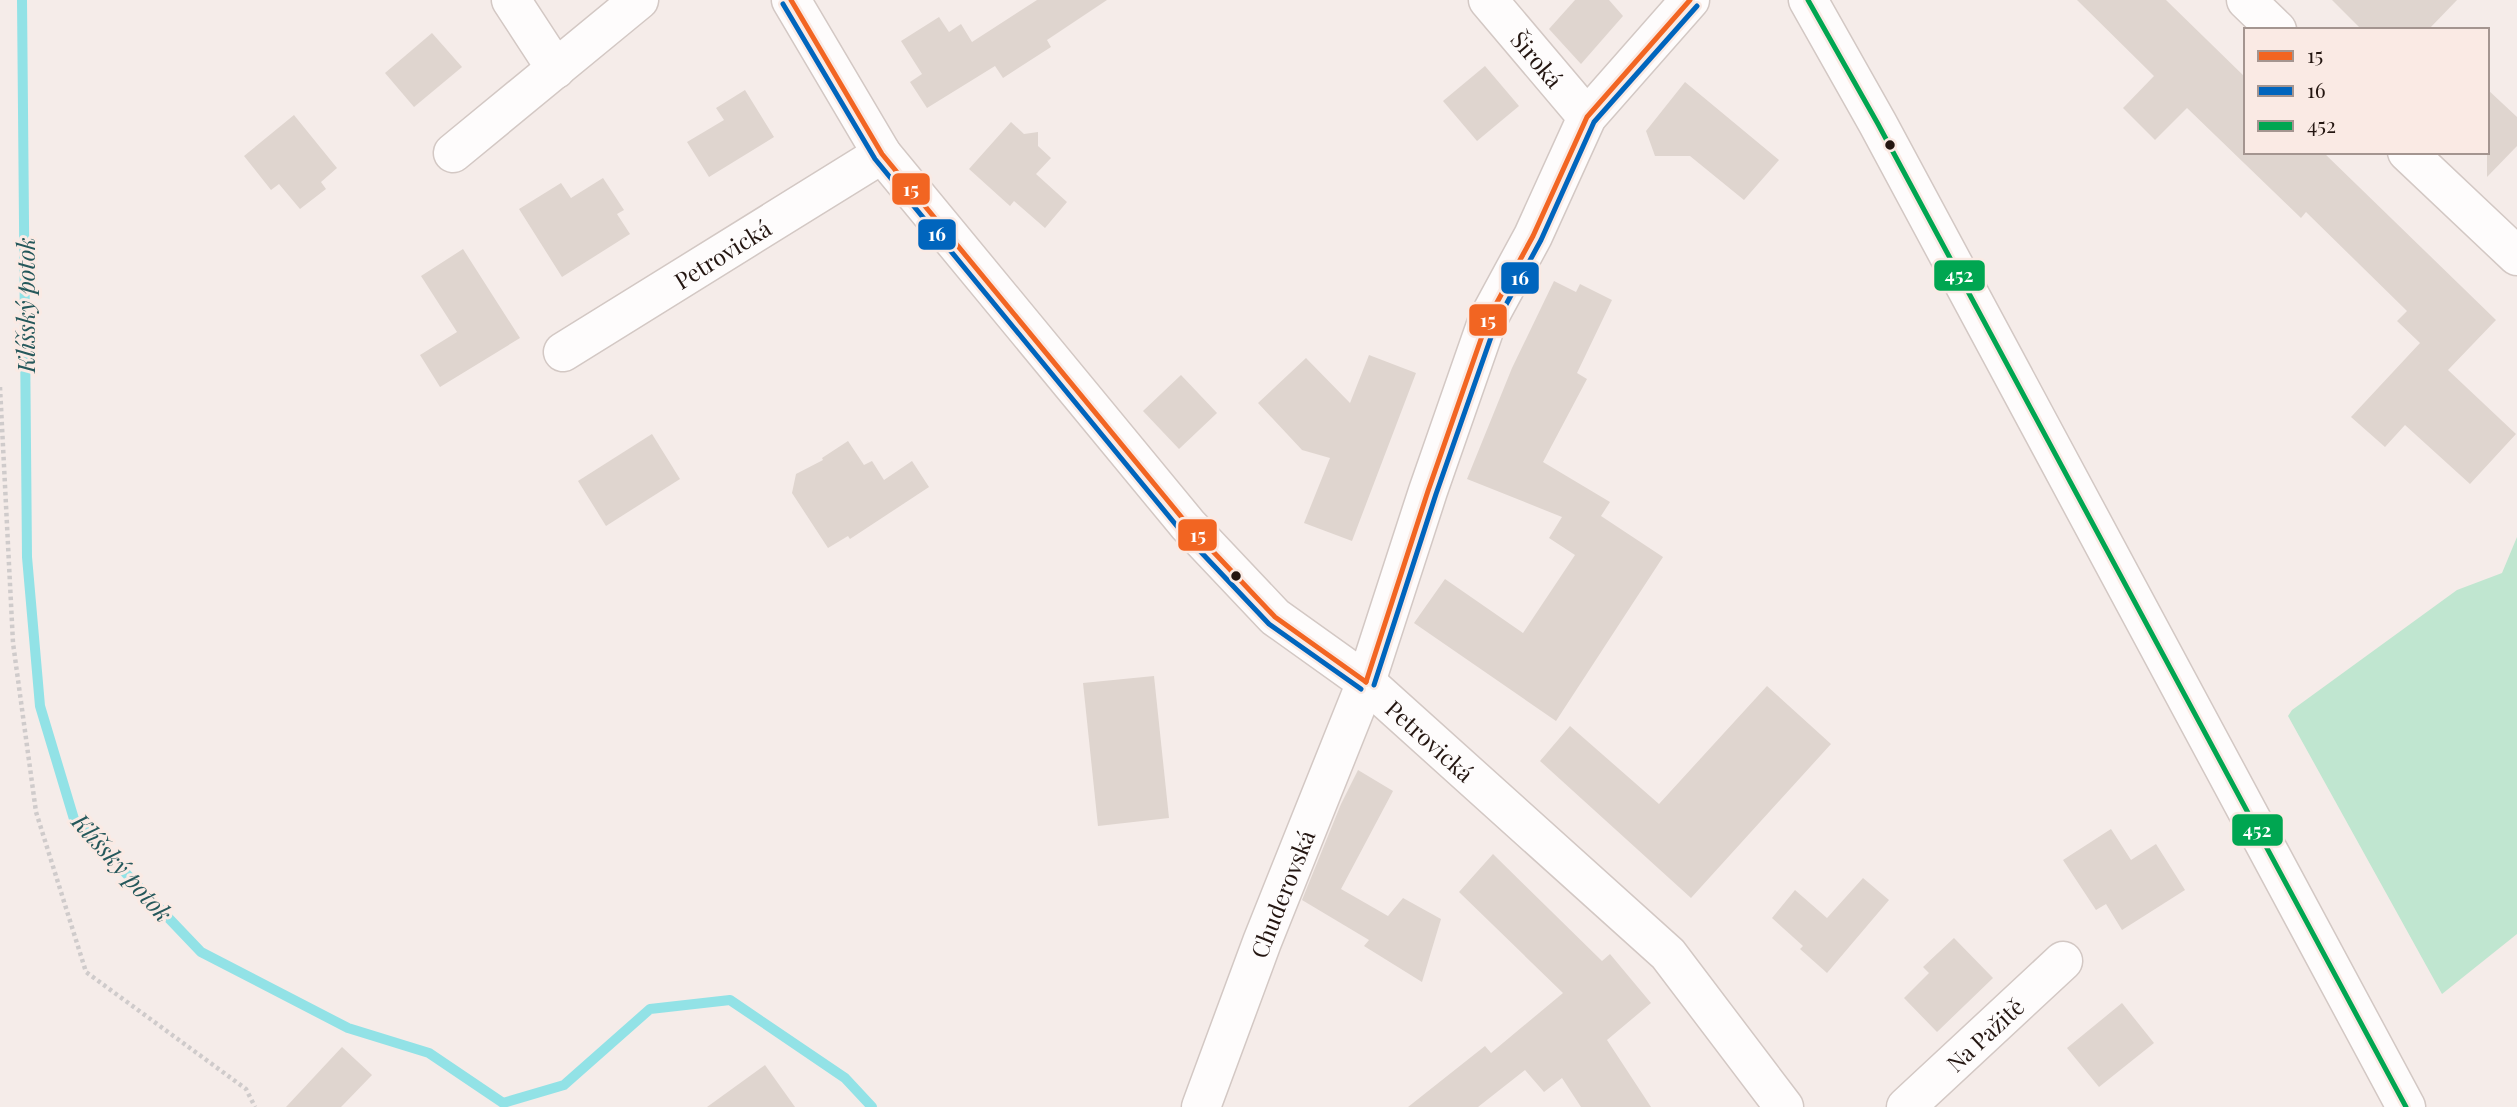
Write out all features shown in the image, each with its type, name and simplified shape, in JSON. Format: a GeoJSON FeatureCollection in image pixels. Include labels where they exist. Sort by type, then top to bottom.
{"type":"FeatureCollection","features":[{"type":"Feature","properties":{"kind":"street"},"geometry":{"type":"LineString","coordinates":[[511,0],[556,69]]}},
{"type":"Feature","properties":{"kind":"street"},"geometry":{"type":"LineString","coordinates":[[453,153],[639,0]]}},
{"type":"Feature","properties":{"kind":"street","name":"Petrovická"},"geometry":{"type":"LineString","coordinates":[[791,0],[882,154],[1188,525],[1275,617],[1366,682],[1668,954],[1784,1107]]}},
{"type":"Feature","properties":{"kind":"street","name":"Široká"},"geometry":{"type":"LineString","coordinates":[[1488,0],[1587,117]]}},
{"type":"Feature","properties":{"kind":"street"},"geometry":{"type":"LineString","coordinates":[[1366,682],[1488,319],[1533,236],[1587,117],[1690,0]]}},
{"type":"Feature","properties":{"kind":"street"},"geometry":{"type":"LineString","coordinates":[[1808,0],[1884,136],[2406,1107]]}},
{"type":"Feature","properties":{"kind":"street"},"geometry":{"type":"LineString","coordinates":[[2246,0],[2275,28]]}},
{"type":"Feature","properties":{"kind":"street","name":"Petrovická"},"geometry":{"type":"LineString","coordinates":[[564,352],[882,154]]}},
{"type":"Feature","properties":{"kind":"street"},"geometry":{"type":"LineString","coordinates":[[2409,154],[2517,256]]}},
{"type":"Feature","properties":{"kind":"street","name":"Chuderovská"},"geometry":{"type":"LineString","coordinates":[[1201,1107],[1366,682]]}},
{"type":"Feature","properties":{"kind":"street","name":"Na Pažitě"},"geometry":{"type":"LineString","coordinates":[[1906,1107],[2063,961]]}},
{"type":"Feature","properties":{"kind":"path"},"geometry":{"type":"LineString","coordinates":[[0,387],[13,643],[36,812],[86,972],[246,1089],[255,1107]]}},
{"type":"Feature","properties":{"kind":"green space"},"geometry":{"type":"Polygon","coordinates":[[[2517,537],[2517,934],[2442,994],[2288,716],[2292,710],[2457,590],[2502,573],[2517,537]]]}},
{"type":"Feature","properties":{"kind":"building"},"geometry":{"type":"Polygon","coordinates":[[[1037,0],[1107,0],[1047,40],[1051,47],[1003,78],[995,66],[927,108],[910,82],[922,74],[901,41],[939,17],[949,32],[961,24],[972,42],[1037,0]]]}},
{"type":"Feature","properties":{"kind":"building"},"geometry":{"type":"Polygon","coordinates":[[[1575,0],[1609,0],[1623,16],[1581,64],[1549,29],[1575,0]]]}},
{"type":"Feature","properties":{"kind":"building"},"geometry":{"type":"Polygon","coordinates":[[[2077,0],[2166,0],[2244,76],[2244,154],[2325,154],[2496,320],[2448,370],[2516,434],[2470,484],[2405,425],[2385,447],[2351,417],[2420,343],[2397,321],[2407,311],[2306,212],[2301,218],[2187,108],[2155,140],[2123,108],[2154,76],[2077,0]]]}},
{"type":"Feature","properties":{"kind":"building"},"geometry":{"type":"Polygon","coordinates":[[[2332,0],[2457,0],[2430,28],[2360,28],[2332,0]]]}},
{"type":"Feature","properties":{"kind":"building"},"geometry":{"type":"Polygon","coordinates":[[[432,33],[462,67],[414,107],[385,73],[432,33]]]}},
{"type":"Feature","properties":{"kind":"building"},"geometry":{"type":"Polygon","coordinates":[[[1485,66],[1519,106],[1477,141],[1443,101],[1485,66]]]}},
{"type":"Feature","properties":{"kind":"building"},"geometry":{"type":"Polygon","coordinates":[[[1685,82],[1779,160],[1744,200],[1690,156],[1655,156],[1646,131],[1685,82]]]}},
{"type":"Feature","properties":{"kind":"building"},"geometry":{"type":"Polygon","coordinates":[[[745,90],[774,137],[709,177],[687,142],[724,120],[716,108],[745,90]]]}},
{"type":"Feature","properties":{"kind":"building"},"geometry":{"type":"Polygon","coordinates":[[[2489,91],[2517,117],[2517,146],[2487,177],[2489,91]]]}},
{"type":"Feature","properties":{"kind":"building"},"geometry":{"type":"Polygon","coordinates":[[[294,115],[337,168],[321,182],[326,189],[300,209],[279,184],[271,190],[244,156],[294,115]]]}},
{"type":"Feature","properties":{"kind":"building"},"geometry":{"type":"Polygon","coordinates":[[[1011,122],[1024,134],[1038,132],[1038,146],[1051,158],[1036,174],[1067,202],[1045,228],[1014,201],[1010,206],[969,169],[1011,122]]]}},
{"type":"Feature","properties":{"kind":"building"},"geometry":{"type":"Polygon","coordinates":[[[603,178],[624,210],[617,214],[630,234],[562,277],[519,209],[561,183],[571,198],[603,178]]]}},
{"type":"Feature","properties":{"kind":"building"},"geometry":{"type":"Polygon","coordinates":[[[463,249],[520,338],[440,387],[420,355],[457,332],[421,276],[463,249]]]}},
{"type":"Feature","properties":{"kind":"building"},"geometry":{"type":"Polygon","coordinates":[[[1554,281],[1576,292],[1580,284],[1612,300],[1577,373],[1587,379],[1543,462],[1610,502],[1601,516],[1663,557],[1556,721],[1414,623],[1445,579],[1523,633],[1575,555],[1549,538],[1562,517],[1467,479],[1512,368],[1554,281]]]}},
{"type":"Feature","properties":{"kind":"building"},"geometry":{"type":"Polygon","coordinates":[[[1369,355],[1416,373],[1352,541],[1304,523],[1330,458],[1302,450],[1258,403],[1306,358],[1350,403],[1369,355]]]}},
{"type":"Feature","properties":{"kind":"building"},"geometry":{"type":"Polygon","coordinates":[[[1181,375],[1217,413],[1179,449],[1143,411],[1181,375]]]}},
{"type":"Feature","properties":{"kind":"building"},"geometry":{"type":"Polygon","coordinates":[[[652,434],[680,479],[606,526],[578,481],[652,434]]]}},
{"type":"Feature","properties":{"kind":"building"},"geometry":{"type":"Polygon","coordinates":[[[848,441],[864,465],[872,461],[884,480],[912,461],[929,487],[850,539],[848,536],[828,548],[792,493],[796,474],[823,460],[822,458],[848,441]]]}},
{"type":"Feature","properties":{"kind":"building"},"geometry":{"type":"Polygon","coordinates":[[[1154,676],[1169,818],[1098,826],[1083,683],[1154,676]]]}},
{"type":"Feature","properties":{"kind":"building"},"geometry":{"type":"Polygon","coordinates":[[[1767,686],[1831,744],[1691,898],[1540,761],[1570,726],[1659,804],[1767,686]]]}},
{"type":"Feature","properties":{"kind":"building"},"geometry":{"type":"Polygon","coordinates":[[[1358,770],[1393,791],[1341,889],[1388,916],[1403,898],[1441,919],[1422,982],[1364,946],[1369,940],[1302,900],[1341,804],[1358,770]]]}},
{"type":"Feature","properties":{"kind":"building"},"geometry":{"type":"Polygon","coordinates":[[[2111,829],[2131,860],[2156,844],[2185,890],[2122,930],[2106,904],[2096,910],[2063,860],[2111,829]]]}},
{"type":"Feature","properties":{"kind":"building"},"geometry":{"type":"Polygon","coordinates":[[[1493,854],[1602,961],[1610,954],[1651,1003],[1607,1040],[1651,1107],[1581,1107],[1562,1078],[1544,1092],[1525,1070],[1478,1107],[1408,1107],[1485,1046],[1491,1053],[1563,993],[1459,892],[1493,854]]]}},
{"type":"Feature","properties":{"kind":"building"},"geometry":{"type":"Polygon","coordinates":[[[1863,878],[1889,900],[1827,973],[1800,949],[1803,946],[1772,918],[1795,890],[1827,918],[1863,878]]]}},
{"type":"Feature","properties":{"kind":"building"},"geometry":{"type":"Polygon","coordinates":[[[1954,938],[1993,978],[1937,1032],[1904,998],[1929,973],[1923,967],[1954,938]]]}},
{"type":"Feature","properties":{"kind":"building"},"geometry":{"type":"Polygon","coordinates":[[[2122,1003],[2154,1043],[2099,1087],[2067,1048],[2122,1003]]]}},
{"type":"Feature","properties":{"kind":"building"},"geometry":{"type":"Polygon","coordinates":[[[342,1047],[372,1075],[341,1107],[286,1107],[342,1047]]]}},
{"type":"Feature","properties":{"kind":"building"},"geometry":{"type":"Polygon","coordinates":[[[765,1065],[795,1107],[707,1107],[765,1065]]]}},
{"type":"Feature","properties":{"kind":"waterway","name":"Klíšský potok"},"geometry":{"type":"LineString","coordinates":[[22,0],[27,557],[40,706],[74,819],[201,952],[348,1028],[429,1053],[503,1103],[564,1085],[650,1009],[730,1000],[845,1078],[872,1107]]}},
{"type":"Feature","properties":{"kind":"transit line","name":"15"},"geometry":{"type":"LineString","coordinates":[[791,0],[882,154],[1188,525],[1275,617],[1366,682]]}},
{"type":"Feature","properties":{"kind":"transit line","name":"15"},"geometry":{"type":"LineString","coordinates":[[1366,682],[1488,319],[1533,236],[1587,117],[1690,0]]}},
{"type":"Feature","properties":{"kind":"transit line","name":"452"},"geometry":{"type":"LineString","coordinates":[[1808,0],[1878,124],[2406,1107]]}},
{"type":"Feature","properties":{"kind":"transit line","name":"16"},"geometry":{"type":"LineString","coordinates":[[783,4],[875,159],[1181,531],[1269,624],[1361,689]]}},
{"type":"Feature","properties":{"kind":"transit line","name":"16"},"geometry":{"type":"LineString","coordinates":[[1374,685],[1436,494],[1496,323],[1541,240],[1594,122],[1697,6]]}}]}
